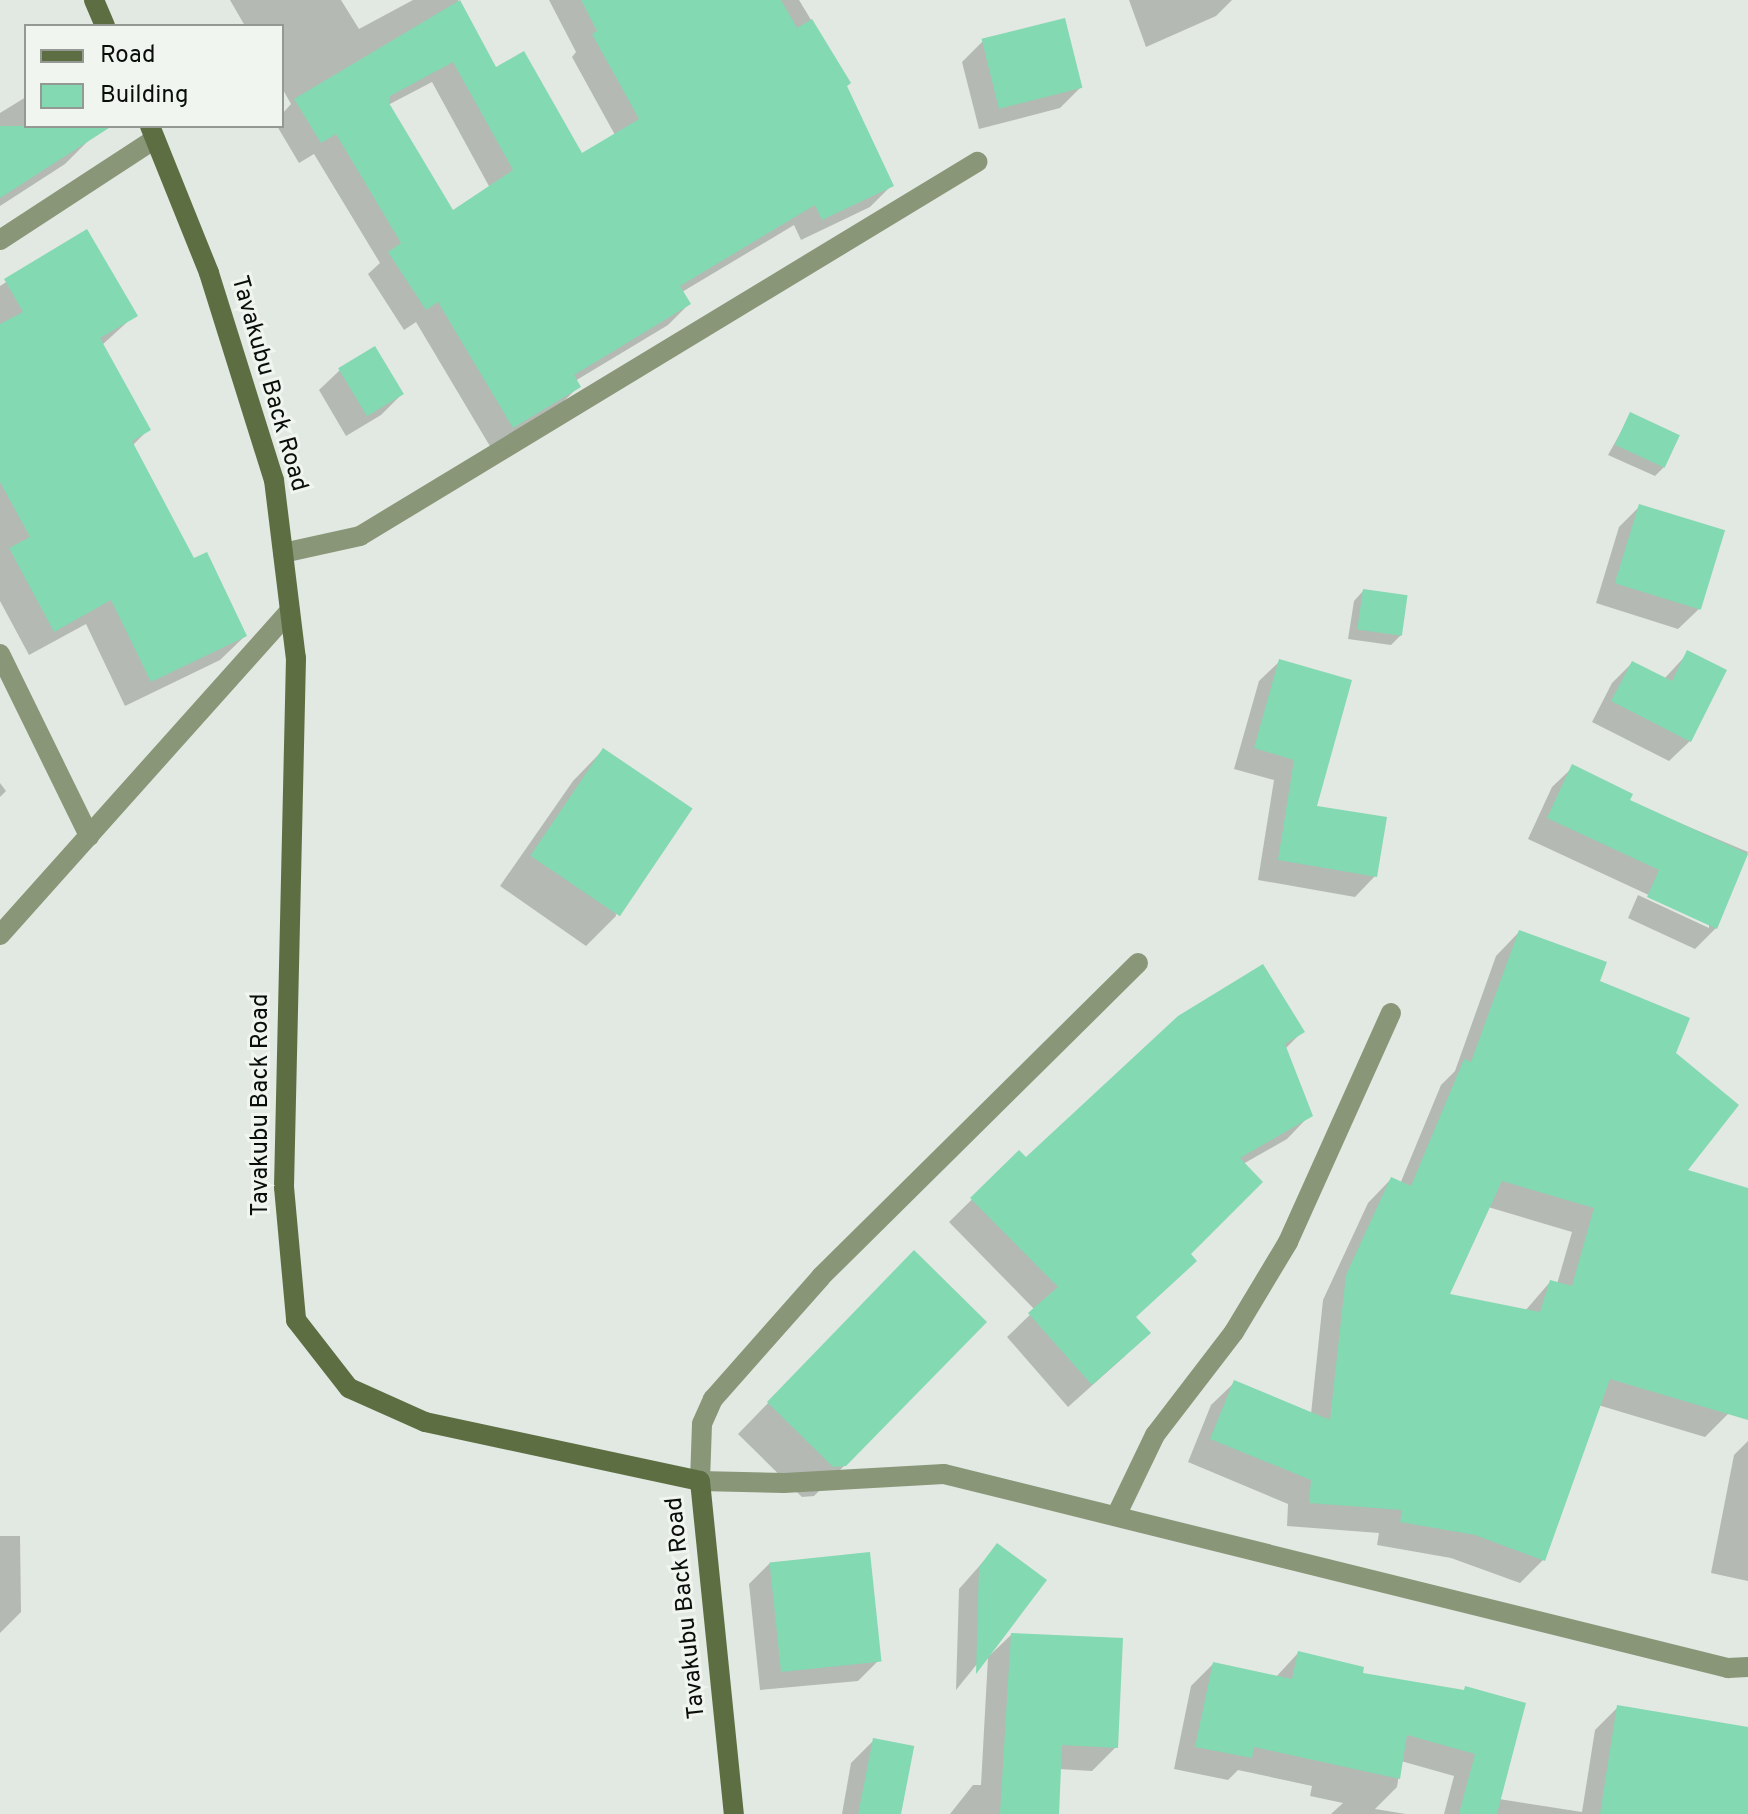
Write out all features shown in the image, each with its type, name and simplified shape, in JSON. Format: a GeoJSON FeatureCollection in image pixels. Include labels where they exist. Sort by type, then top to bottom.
{"type":"FeatureCollection","features":[{"type":"Feature","properties":{"kind":"street"},"geometry":{"type":"LineString","coordinates":[[94,0],[104,24]]}},
{"type":"Feature","properties":{"kind":"street"},"geometry":{"type":"LineString","coordinates":[[0,240],[152,132]]}},
{"type":"Feature","properties":{"kind":"street","name":"Tavakubu Back Road"},"geometry":{"type":"LineString","coordinates":[[152,132],[209,273],[274,480],[296,658],[284,1187],[296,1320],[349,1388],[425,1422],[700,1481],[734,1814]]}},
{"type":"Feature","properties":{"kind":"street"},"geometry":{"type":"LineString","coordinates":[[283,553],[360,536],[977,162]]}},
{"type":"Feature","properties":{"kind":"street"},"geometry":{"type":"LineString","coordinates":[[0,935],[290,611]]}},
{"type":"Feature","properties":{"kind":"street"},"geometry":{"type":"LineString","coordinates":[[0,654],[89,836]]}},
{"type":"Feature","properties":{"kind":"street"},"geometry":{"type":"LineString","coordinates":[[1138,963],[821,1277],[713,1399],[702,1424],[700,1481],[784,1483],[944,1474],[1117,1514],[1728,1668],[1748,1667]]}},
{"type":"Feature","properties":{"kind":"street"},"geometry":{"type":"LineString","coordinates":[[1117,1514],[1155,1435],[1234,1332],[1288,1242],[1391,1013]]}},
{"type":"Feature","properties":{"kind":"building"},"geometry":{"type":"Polygon","coordinates":[[[460,0],[496,67],[524,51],[582,153],[639,119],[592,34],[597,31],[581,0],[781,0],[797,28],[812,19],[851,83],[847,86],[894,186],[822,220],[815,205],[680,286],[691,304],[574,375],[581,387],[513,428],[438,302],[426,310],[388,252],[401,243],[336,134],[321,143],[294,99],[460,0]],[[453,62],[390,96],[389,103],[453,210],[513,170],[453,62]]]}},
{"type":"Feature","properties":{"kind":"building"},"geometry":{"type":"Polygon","coordinates":[[[1065,18],[1082,88],[999,109],[982,39],[1065,18]]]}},
{"type":"Feature","properties":{"kind":"building"},"geometry":{"type":"Polygon","coordinates":[[[0,126],[109,128],[0,198],[0,126]]]}},
{"type":"Feature","properties":{"kind":"building"},"geometry":{"type":"Polygon","coordinates":[[[87,229],[138,316],[100,338],[151,430],[132,441],[194,558],[207,552],[247,636],[151,682],[111,600],[54,632],[9,548],[30,537],[0,482],[0,324],[23,312],[4,279],[87,229]]]}},
{"type":"Feature","properties":{"kind":"building"},"geometry":{"type":"Polygon","coordinates":[[[375,346],[404,394],[367,416],[338,368],[375,346]]]}},
{"type":"Feature","properties":{"kind":"building"},"geometry":{"type":"Polygon","coordinates":[[[1630,412],[1680,435],[1665,468],[1615,445],[1630,412]]]}},
{"type":"Feature","properties":{"kind":"building"},"geometry":{"type":"Polygon","coordinates":[[[1639,504],[1725,530],[1701,610],[1615,583],[1639,504]]]}},
{"type":"Feature","properties":{"kind":"building"},"geometry":{"type":"Polygon","coordinates":[[[1363,589],[1408,595],[1402,636],[1357,630],[1363,589]]]}},
{"type":"Feature","properties":{"kind":"building"},"geometry":{"type":"Polygon","coordinates":[[[1687,650],[1727,670],[1691,742],[1611,701],[1632,661],[1672,681],[1687,650]]]}},
{"type":"Feature","properties":{"kind":"building"},"geometry":{"type":"Polygon","coordinates":[[[1279,659],[1352,680],[1317,806],[1387,817],[1377,877],[1278,860],[1294,760],[1254,748],[1279,659]]]}},
{"type":"Feature","properties":{"kind":"building"},"geometry":{"type":"Polygon","coordinates":[[[603,748],[693,808],[620,916],[530,856],[603,748]]]}},
{"type":"Feature","properties":{"kind":"building"},"geometry":{"type":"Polygon","coordinates":[[[1572,764],[1633,794],[1630,800],[1748,854],[1717,929],[1647,897],[1659,870],[1547,818],[1572,764]]]}},
{"type":"Feature","properties":{"kind":"building"},"geometry":{"type":"Polygon","coordinates":[[[1519,930],[1607,962],[1600,981],[1690,1018],[1676,1053],[1739,1105],[1688,1170],[1748,1188],[1748,1420],[1610,1379],[1545,1561],[1475,1535],[1400,1522],[1402,1510],[1309,1503],[1311,1480],[1210,1439],[1234,1380],[1330,1420],[1346,1275],[1391,1177],[1411,1186],[1464,1059],[1471,1062],[1519,930]],[[1502,1181],[1450,1294],[1540,1312],[1550,1280],[1572,1286],[1594,1208],[1502,1181]]]}},
{"type":"Feature","properties":{"kind":"building"},"geometry":{"type":"Polygon","coordinates":[[[1263,964],[1305,1032],[1285,1044],[1313,1116],[1240,1158],[1263,1182],[1191,1254],[1197,1261],[1136,1317],[1151,1333],[1092,1385],[1028,1313],[1058,1287],[970,1198],[1019,1150],[1026,1157],[1178,1016],[1263,964]]]}},
{"type":"Feature","properties":{"kind":"building"},"geometry":{"type":"Polygon","coordinates":[[[914,1250],[987,1322],[846,1466],[833,1467],[767,1402],[914,1250]]]}},
{"type":"Feature","properties":{"kind":"building"},"geometry":{"type":"Polygon","coordinates":[[[997,1543],[1047,1580],[976,1674],[979,1567],[997,1543]]]}},
{"type":"Feature","properties":{"kind":"building"},"geometry":{"type":"Polygon","coordinates":[[[870,1552],[881,1661],[781,1672],[770,1563],[870,1552]]]}},
{"type":"Feature","properties":{"kind":"building"},"geometry":{"type":"Polygon","coordinates":[[[1011,1633],[1123,1638],[1118,1748],[1062,1745],[1059,1814],[1000,1814],[1011,1633]]]}},
{"type":"Feature","properties":{"kind":"building"},"geometry":{"type":"Polygon","coordinates":[[[1298,1651],[1364,1667],[1363,1673],[1464,1690],[1465,1686],[1526,1703],[1497,1814],[1459,1814],[1475,1754],[1407,1735],[1400,1779],[1254,1747],[1252,1758],[1195,1747],[1213,1662],[1292,1679],[1298,1651]]]}},
{"type":"Feature","properties":{"kind":"building"},"geometry":{"type":"Polygon","coordinates":[[[1617,1705],[1748,1727],[1748,1814],[1600,1814],[1617,1705]]]}},
{"type":"Feature","properties":{"kind":"building"},"geometry":{"type":"Polygon","coordinates":[[[873,1738],[914,1746],[901,1814],[858,1814],[873,1738]]]}}]}
